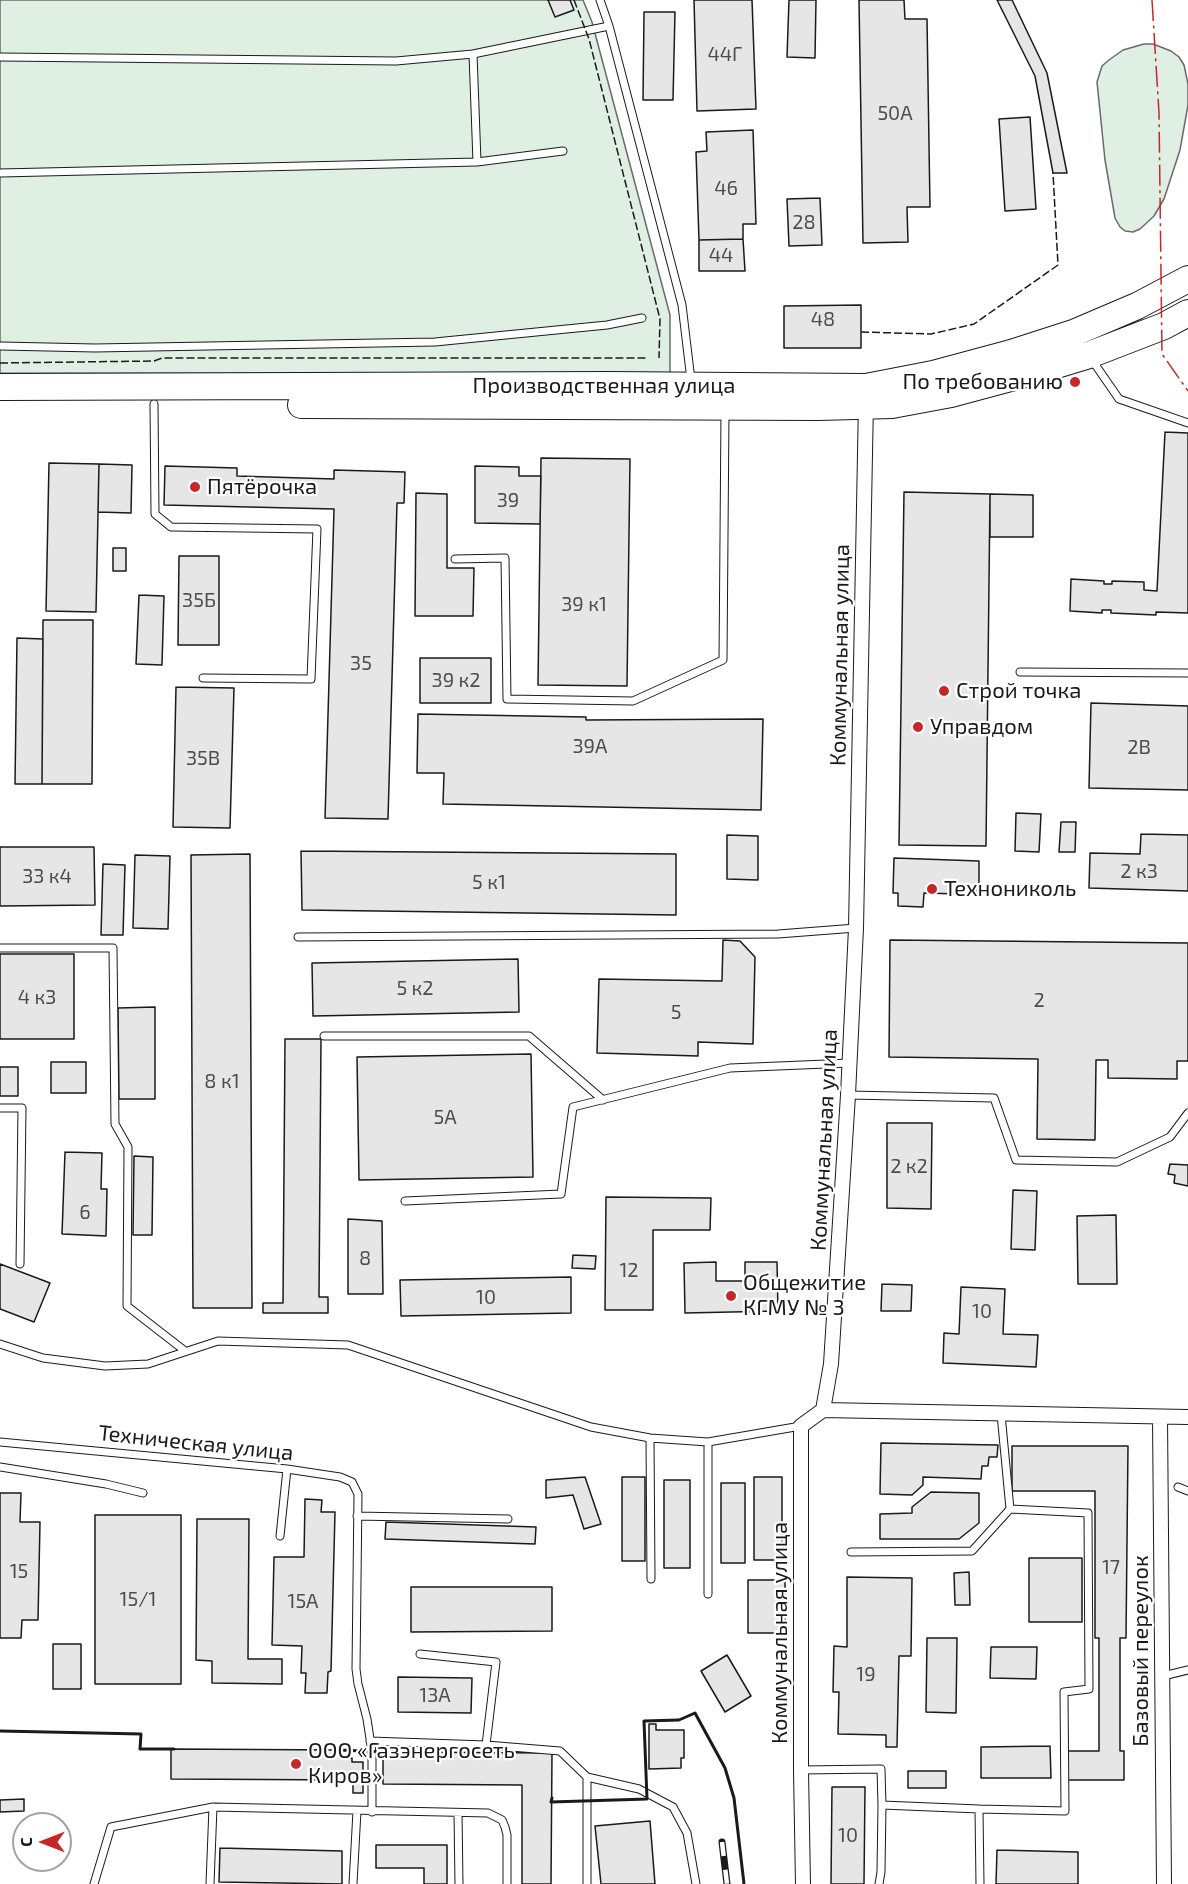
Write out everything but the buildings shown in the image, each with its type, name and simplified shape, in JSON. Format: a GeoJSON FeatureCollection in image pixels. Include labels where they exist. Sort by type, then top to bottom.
{"type":"FeatureCollection","features":[{"type":"Feature","properties":{"kind":"highway","name":"Производственная улица"},"geometry":{"type":"LineString","coordinates":[[0,404],[726,406],[866,397],[933,374],[1011,353],[1076,332],[1137,306],[1188,279]]}},
{"type":"Feature","properties":{"kind":"highway","name":"Производственная улица"},"geometry":{"type":"LineString","coordinates":[[0,387],[692,386],[866,397],[892,405],[951,394],[1089,355],[1164,326],[1188,313]]}},
{"type":"Feature","properties":{"kind":"street","name":"Коммунальная улица"},"geometry":{"type":"LineString","coordinates":[[823,1410],[831,1364],[856,928],[866,397]]}},
{"type":"Feature","properties":{"kind":"street"},"geometry":{"type":"LineString","coordinates":[[801,1425],[823,1410],[1188,1417]]}},
{"type":"Feature","properties":{"kind":"street","name":"Базовый переулок"},"geometry":{"type":"LineString","coordinates":[[1160,1417],[1164,1884]]}},
{"type":"Feature","properties":{"kind":"street","name":"Коммунальная улица"},"geometry":{"type":"LineString","coordinates":[[801,1425],[803,1884]]}},
{"type":"Feature","properties":{"kind":"lane"},"geometry":{"type":"LineString","coordinates":[[600,0],[609,26],[682,304],[692,386]]}},
{"type":"Feature","properties":{"kind":"lane"},"geometry":{"type":"LineString","coordinates":[[0,57],[396,61],[473,54],[609,26]]}},
{"type":"Feature","properties":{"kind":"lane"},"geometry":{"type":"LineString","coordinates":[[473,54],[477,162]]}},
{"type":"Feature","properties":{"kind":"lane"},"geometry":{"type":"LineString","coordinates":[[0,173],[477,162],[563,151]]}},
{"type":"Feature","properties":{"kind":"lane"},"geometry":{"type":"LineString","coordinates":[[0,346],[95,348],[435,342],[607,325],[642,318]]}},
{"type":"Feature","properties":{"kind":"lane"},"geometry":{"type":"LineString","coordinates":[[1089,355],[1119,399],[1188,423]]}},
{"type":"Feature","properties":{"kind":"lane"},"geometry":{"type":"LineString","coordinates":[[154,404],[155,514],[171,527],[317,529],[311,679],[203,678]]}},
{"type":"Feature","properties":{"kind":"lane"},"geometry":{"type":"LineString","coordinates":[[455,559],[505,558],[507,699],[633,702],[723,660],[726,406]]}},
{"type":"Feature","properties":{"kind":"lane"},"geometry":{"type":"LineString","coordinates":[[1020,672],[1188,673]]}},
{"type":"Feature","properties":{"kind":"lane"},"geometry":{"type":"LineString","coordinates":[[298,937],[778,934],[856,928]]}},
{"type":"Feature","properties":{"kind":"lane"},"geometry":{"type":"LineString","coordinates":[[0,948],[113,948],[115,1124],[128,1147],[127,1306],[185,1351]]}},
{"type":"Feature","properties":{"kind":"lane"},"geometry":{"type":"LineString","coordinates":[[324,1036],[529,1036],[603,1100]]}},
{"type":"Feature","properties":{"kind":"lane"},"geometry":{"type":"LineString","coordinates":[[405,1201],[561,1194],[573,1107],[730,1068],[850,1063]]}},
{"type":"Feature","properties":{"kind":"lane"},"geometry":{"type":"LineString","coordinates":[[848,1095],[994,1098],[1016,1161],[1118,1162],[1170,1137],[1188,1113]]}},
{"type":"Feature","properties":{"kind":"lane"},"geometry":{"type":"LineString","coordinates":[[0,1108],[22,1108],[20,1264]]}},
{"type":"Feature","properties":{"kind":"lane"},"geometry":{"type":"LineString","coordinates":[[0,1344],[44,1358],[105,1366],[148,1364],[218,1341],[348,1345],[591,1427],[650,1438],[708,1442],[801,1425]]}},
{"type":"Feature","properties":{"kind":"lane"},"geometry":{"type":"LineString","coordinates":[[850,1552],[972,1551],[1010,1509],[1001,1414]]}},
{"type":"Feature","properties":{"kind":"lane"},"geometry":{"type":"LineString","coordinates":[[650,1438],[651,1579]]}},
{"type":"Feature","properties":{"kind":"lane","name":"Техническая улица"},"geometry":{"type":"LineString","coordinates":[[0,1442],[287,1469],[340,1477],[352,1482],[358,1494],[357,1516]]}},
{"type":"Feature","properties":{"kind":"lane"},"geometry":{"type":"LineString","coordinates":[[708,1442],[708,1594]]}},
{"type":"Feature","properties":{"kind":"lane"},"geometry":{"type":"LineString","coordinates":[[0,1467],[106,1484],[143,1493]]}},
{"type":"Feature","properties":{"kind":"lane"},"geometry":{"type":"LineString","coordinates":[[280,1536],[287,1469]]}},
{"type":"Feature","properties":{"kind":"lane"},"geometry":{"type":"LineString","coordinates":[[1178,1486],[1188,1491]]}},
{"type":"Feature","properties":{"kind":"lane"},"geometry":{"type":"LineString","coordinates":[[882,1805],[1065,1811],[1064,1692],[1089,1689],[1089,1512],[1010,1509]]}},
{"type":"Feature","properties":{"kind":"lane"},"geometry":{"type":"LineString","coordinates":[[372,1812],[370,1741],[356,1670],[357,1516],[508,1519]]}},
{"type":"Feature","properties":{"kind":"lane"},"geometry":{"type":"LineString","coordinates":[[420,1654],[496,1662],[486,1745]]}},
{"type":"Feature","properties":{"kind":"lane"},"geometry":{"type":"LineString","coordinates":[[1163,1676],[1188,1670]]}},
{"type":"Feature","properties":{"kind":"lane"},"geometry":{"type":"LineString","coordinates":[[370,1741],[486,1745],[560,1751],[587,1777],[639,1789],[673,1807],[687,1833],[696,1884]]}},
{"type":"Feature","properties":{"kind":"lane"},"geometry":{"type":"LineString","coordinates":[[801,1770],[881,1769],[879,1884]]}},
{"type":"Feature","properties":{"kind":"lane"},"geometry":{"type":"LineString","coordinates":[[587,1777],[587,1884]]}},
{"type":"Feature","properties":{"kind":"lane"},"geometry":{"type":"LineString","coordinates":[[210,1884],[213,1807]]}},
{"type":"Feature","properties":{"kind":"lane"},"geometry":{"type":"LineString","coordinates":[[94,1884],[111,1827],[213,1807],[357,1812],[488,1813],[502,1820],[507,1835],[507,1884]]}},
{"type":"Feature","properties":{"kind":"lane"},"geometry":{"type":"LineString","coordinates":[[979,1809],[980,1884]]}},
{"type":"Feature","properties":{"kind":"lane"},"geometry":{"type":"LineString","coordinates":[[353,1884],[357,1812]]}},
{"type":"Feature","properties":{"kind":"lane"},"geometry":{"type":"LineString","coordinates":[[458,1813],[459,1884]]}},
{"type":"Feature","properties":{"kind":"green space"},"geometry":{"type":"Polygon","coordinates":[[[0,0],[583,0],[592,22],[670,315],[670,374],[0,373],[0,0]]]}},
{"type":"Feature","properties":{"kind":"green space"},"geometry":{"type":"Polygon","coordinates":[[[1153,44],[1179,57],[1184,65],[1188,84],[1188,105],[1180,150],[1164,199],[1154,216],[1140,229],[1133,232],[1125,231],[1115,218],[1105,160],[1097,82],[1102,66],[1109,60],[1123,50],[1153,44]]]}},
{"type":"Feature","properties":{"kind":"railway"},"geometry":{"type":"LineString","coordinates":[[722,1842],[727,1884]]}},
{"type":"Feature","properties":{"kind":"fence"},"geometry":{"type":"LineString","coordinates":[[574,0],[589,39],[660,319],[659,358]]}},
{"type":"Feature","properties":{"kind":"fence"},"geometry":{"type":"LineString","coordinates":[[861,332],[931,334],[974,324],[1058,265],[1053,173]]}},
{"type":"Feature","properties":{"kind":"fence"},"geometry":{"type":"LineString","coordinates":[[0,363],[154,361],[162,358],[646,358]]}},
{"type":"Feature","properties":{"kind":"wall"},"geometry":{"type":"LineString","coordinates":[[552,1798],[551,1802],[647,1799],[644,1721],[679,1720],[695,1713],[725,1768],[734,1798],[744,1884]]}},
{"type":"Feature","properties":{"kind":"wall"},"geometry":{"type":"LineString","coordinates":[[0,1731],[141,1734],[140,1749],[174,1749]]}},
{"type":"Feature","properties":{"kind":"wall"},"geometry":{"type":"LineString","coordinates":[[339,1750],[387,1752]]}},
{"type":"Feature","properties":{"kind":"power"},"geometry":{"type":"LineString","coordinates":[[1152,0],[1159,113],[1162,354],[1188,391]]}},
{"type":"Feature","properties":{"kind":"place","name":"По требованию"},"geometry":{"type":"Point","coordinates":[1075,382]}},
{"type":"Feature","properties":{"kind":"place","name":"Пятёрочка"},"geometry":{"type":"Point","coordinates":[195,487]}},
{"type":"Feature","properties":{"kind":"place","name":"Строй точка"},"geometry":{"type":"Point","coordinates":[944,691]}},
{"type":"Feature","properties":{"kind":"place","name":"Управдом"},"geometry":{"type":"Point","coordinates":[918,727]}},
{"type":"Feature","properties":{"kind":"place","name":"Технониколь"},"geometry":{"type":"Point","coordinates":[932,889]}},
{"type":"Feature","properties":{"kind":"place","name":"Общежитие КГМУ № 3"},"geometry":{"type":"Point","coordinates":[731,1296]}},
{"type":"Feature","properties":{"kind":"place","name":"ООО «Газэнергосеть Киров»"},"geometry":{"type":"Point","coordinates":[296,1764]}}]}
